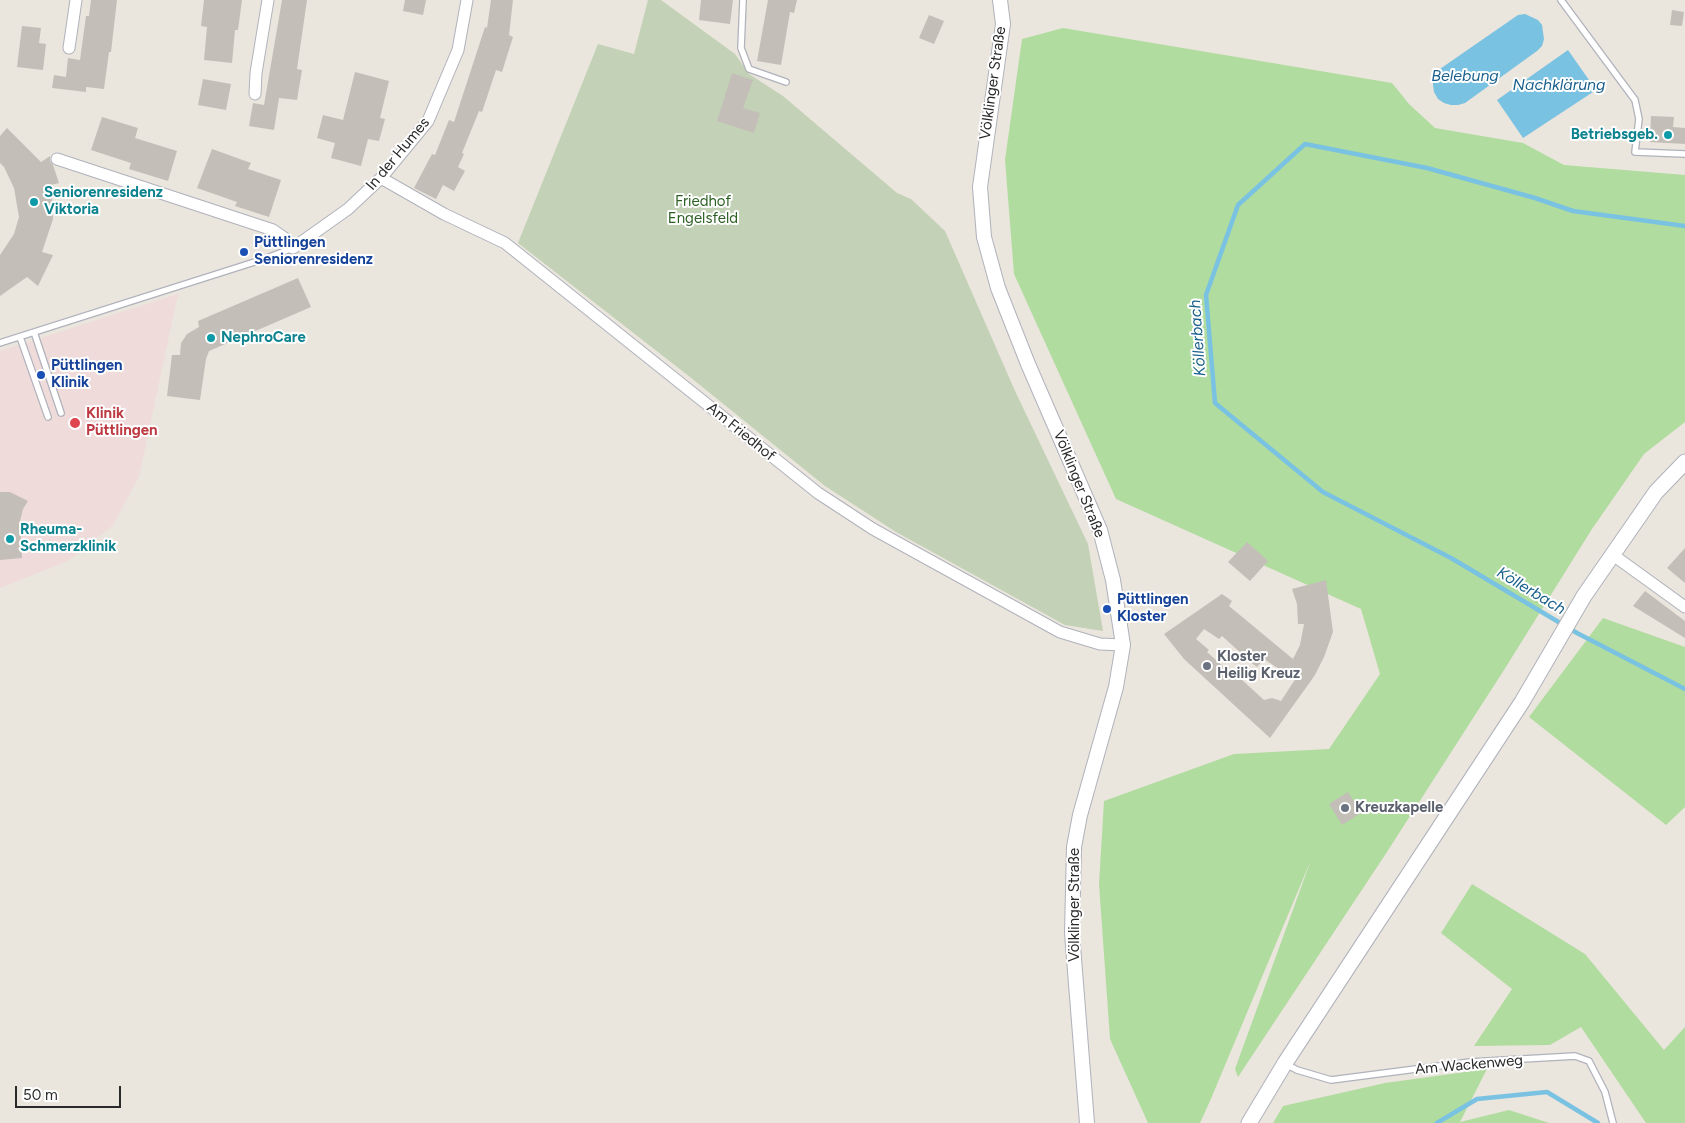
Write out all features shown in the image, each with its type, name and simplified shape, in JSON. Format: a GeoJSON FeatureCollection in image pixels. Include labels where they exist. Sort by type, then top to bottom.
{"type":"FeatureCollection","features":[{"type":"Feature","properties":{"kind":"main road"},"geometry":{"type":"LineString","coordinates":[[1249,1123],[1285,1063],[1522,702],[1584,596],[1656,492],[1685,462]]}},
{"type":"Feature","properties":{"kind":"street"},"geometry":{"type":"LineString","coordinates":[[68,48],[76,0]]}},
{"type":"Feature","properties":{"kind":"street"},"geometry":{"type":"LineString","coordinates":[[255,94],[256,73],[268,0]]}},
{"type":"Feature","properties":{"kind":"street","name":"In der Humes"},"geometry":{"type":"LineString","coordinates":[[293,248],[348,209],[381,178],[428,121],[458,50],[467,0]]}},
{"type":"Feature","properties":{"kind":"street","name":"Völklinger Straße"},"geometry":{"type":"LineString","coordinates":[[1000,0],[1002,24],[980,187],[984,237],[998,288],[1028,364],[1100,530],[1113,580],[1123,645],[1116,687],[1080,815],[1074,847],[1072,933],[1087,1123]]}},
{"type":"Feature","properties":{"kind":"street"},"geometry":{"type":"LineString","coordinates":[[57,159],[273,230],[286,239],[293,248]]}},
{"type":"Feature","properties":{"kind":"street","name":"Am Friedhof"},"geometry":{"type":"LineString","coordinates":[[381,178],[444,214],[505,243],[818,493],[873,529],[1060,632],[1100,644],[1123,645]]}},
{"type":"Feature","properties":{"kind":"street"},"geometry":{"type":"LineString","coordinates":[[1613,555],[1685,607]]}},
{"type":"Feature","properties":{"kind":"lane"},"geometry":{"type":"LineString","coordinates":[[743,0],[742,48],[749,69],[786,82]]}},
{"type":"Feature","properties":{"kind":"lane"},"geometry":{"type":"LineString","coordinates":[[1561,0],[1635,100],[1639,119],[1635,152],[1685,154]]}},
{"type":"Feature","properties":{"kind":"lane","name":"In der Humes"},"geometry":{"type":"LineString","coordinates":[[0,344],[293,248]]}},
{"type":"Feature","properties":{"kind":"lane"},"geometry":{"type":"LineString","coordinates":[[34,332],[61,413]]}},
{"type":"Feature","properties":{"kind":"lane"},"geometry":{"type":"LineString","coordinates":[[20,337],[48,417]]}},
{"type":"Feature","properties":{"kind":"lane","name":"Am Wackenweg"},"geometry":{"type":"LineString","coordinates":[[1285,1063],[1297,1070],[1331,1080],[1470,1062],[1575,1056],[1589,1061],[1605,1092],[1613,1123]]}},
{"type":"Feature","properties":{"kind":"shaded area","name":"Klinik Püttlingen"},"geometry":{"type":"Polygon","coordinates":[[[178,294],[139,477],[113,525],[68,561],[0,588],[0,351],[178,294]]]}},
{"type":"Feature","properties":{"kind":"green space","name":"Friedhof Engelsfeld"},"geometry":{"type":"Polygon","coordinates":[[[648,0],[661,0],[735,54],[749,74],[783,96],[897,193],[911,199],[945,231],[1015,391],[1088,544],[1103,631],[1065,625],[896,532],[825,486],[690,377],[518,243],[598,44],[634,54],[648,0]]]}},
{"type":"Feature","properties":{"kind":"green space"},"geometry":{"type":"Polygon","coordinates":[[[1063,28],[1392,83],[1409,104],[1435,128],[1523,143],[1564,165],[1685,175],[1685,422],[1644,454],[1592,529],[1385,855],[1238,1077],[1235,1069],[1311,860],[1200,1123],[1148,1123],[1110,1039],[1099,884],[1104,801],[1234,754],[1329,749],[1380,674],[1361,609],[1116,499],[1014,274],[1005,160],[1022,39],[1063,28]]]}},
{"type":"Feature","properties":{"kind":"green space"},"geometry":{"type":"Polygon","coordinates":[[[1603,618],[1685,647],[1685,807],[1666,825],[1529,717],[1603,618]]]}},
{"type":"Feature","properties":{"kind":"green space"},"geometry":{"type":"Polygon","coordinates":[[[1472,884],[1585,954],[1664,1050],[1685,1027],[1685,1123],[1646,1123],[1581,1027],[1550,1045],[1474,1046],[1512,989],[1441,933],[1472,884]]]}},
{"type":"Feature","properties":{"kind":"green space"},"geometry":{"type":"Polygon","coordinates":[[[1487,1069],[1460,1122],[1509,1110],[1549,1123],[1273,1123],[1283,1106],[1385,1083],[1487,1069]]]}},
{"type":"Feature","properties":{"kind":"water","name":"Belebung"},"geometry":{"type":"Polygon","coordinates":[[[1525,14],[1538,20],[1542,25],[1544,39],[1542,46],[1537,51],[1465,103],[1451,105],[1438,99],[1433,85],[1433,78],[1437,71],[1518,15],[1525,14]]]}},
{"type":"Feature","properties":{"kind":"water","name":"Nachklärung"},"geometry":{"type":"Polygon","coordinates":[[[1568,50],[1596,90],[1523,138],[1497,100],[1568,50]]]}},
{"type":"Feature","properties":{"kind":"building"},"geometry":{"type":"Polygon","coordinates":[[[91,0],[117,0],[111,52],[109,52],[104,89],[86,87],[86,92],[52,88],[54,75],[66,77],[68,58],[80,60],[86,16],[89,16],[91,0]]]}},
{"type":"Feature","properties":{"kind":"building"},"geometry":{"type":"Polygon","coordinates":[[[204,0],[242,0],[238,30],[235,30],[232,63],[204,60],[207,27],[201,26],[204,0]]]}},
{"type":"Feature","properties":{"kind":"building"},"geometry":{"type":"Polygon","coordinates":[[[282,0],[307,0],[297,69],[302,70],[297,100],[279,98],[274,130],[249,126],[253,103],[264,105],[282,0]]]}},
{"type":"Feature","properties":{"kind":"building"},"geometry":{"type":"Polygon","coordinates":[[[405,0],[426,0],[423,15],[403,11],[405,0]]]}},
{"type":"Feature","properties":{"kind":"building"},"geometry":{"type":"Polygon","coordinates":[[[491,0],[513,0],[509,35],[513,37],[502,72],[496,70],[482,112],[479,111],[462,153],[464,154],[458,167],[465,171],[454,191],[443,185],[436,199],[414,188],[432,154],[435,155],[449,120],[454,122],[485,27],[487,28],[491,0]]]}},
{"type":"Feature","properties":{"kind":"building"},"geometry":{"type":"Polygon","coordinates":[[[701,0],[733,0],[730,24],[699,20],[701,0]]]}},
{"type":"Feature","properties":{"kind":"building"},"geometry":{"type":"Polygon","coordinates":[[[768,0],[797,0],[794,13],[790,12],[781,65],[757,61],[768,0]]]}},
{"type":"Feature","properties":{"kind":"building"},"geometry":{"type":"Polygon","coordinates":[[[1672,10],[1684,12],[1682,26],[1670,25],[1672,10]]]}},
{"type":"Feature","properties":{"kind":"building"},"geometry":{"type":"Polygon","coordinates":[[[929,15],[944,21],[934,44],[919,38],[929,15]]]}},
{"type":"Feature","properties":{"kind":"building"},"geometry":{"type":"Polygon","coordinates":[[[22,26],[41,28],[39,43],[46,44],[43,70],[17,67],[22,26]]]}},
{"type":"Feature","properties":{"kind":"building"},"geometry":{"type":"Polygon","coordinates":[[[355,72],[389,81],[380,118],[385,119],[379,141],[368,139],[361,166],[331,158],[335,143],[317,138],[323,115],[343,120],[355,72]]]}},
{"type":"Feature","properties":{"kind":"building"},"geometry":{"type":"Polygon","coordinates":[[[732,73],[753,80],[743,108],[760,113],[754,133],[717,121],[732,73]]]}},
{"type":"Feature","properties":{"kind":"building"},"geometry":{"type":"Polygon","coordinates":[[[203,79],[231,84],[226,110],[198,105],[203,79]]]}},
{"type":"Feature","properties":{"kind":"building","name":"Betriebsgeb."},"geometry":{"type":"Polygon","coordinates":[[[1651,116],[1674,117],[1673,127],[1685,128],[1685,144],[1650,142],[1651,116]]]}},
{"type":"Feature","properties":{"kind":"building"},"geometry":{"type":"Polygon","coordinates":[[[102,117],[138,128],[135,138],[177,151],[168,181],[129,169],[131,163],[91,150],[102,117]]]}},
{"type":"Feature","properties":{"kind":"building","name":"Seniorenresidenz Viktoria"},"geometry":{"type":"Polygon","coordinates":[[[7,128],[41,162],[50,156],[50,161],[59,183],[51,185],[53,219],[42,252],[53,255],[38,286],[27,277],[0,296],[0,255],[14,234],[19,217],[14,188],[4,167],[0,163],[0,136],[7,128]]]}},
{"type":"Feature","properties":{"kind":"building"},"geometry":{"type":"Polygon","coordinates":[[[212,149],[251,163],[248,169],[281,180],[269,217],[235,206],[237,202],[197,188],[212,149]]]}},
{"type":"Feature","properties":{"kind":"building","name":"NephroCare"},"geometry":{"type":"Polygon","coordinates":[[[298,278],[311,307],[209,351],[206,359],[200,400],[167,396],[172,355],[180,355],[181,343],[187,334],[199,327],[198,321],[298,278]]]}},
{"type":"Feature","properties":{"kind":"building","name":"Rheuma- Schmerzklinik"},"geometry":{"type":"Polygon","coordinates":[[[0,492],[10,492],[28,501],[23,509],[20,521],[22,558],[0,560],[0,492]]]}},
{"type":"Feature","properties":{"kind":"building"},"geometry":{"type":"Polygon","coordinates":[[[1247,542],[1268,561],[1250,581],[1228,562],[1247,542]]]}},
{"type":"Feature","properties":{"kind":"building"},"geometry":{"type":"Polygon","coordinates":[[[1685,548],[1685,583],[1667,568],[1685,548]]]}},
{"type":"Feature","properties":{"kind":"building","name":"Kloster Heilig Kreuz"},"geometry":{"type":"Polygon","coordinates":[[[1326,580],[1333,632],[1315,675],[1270,738],[1184,659],[1164,634],[1222,594],[1232,601],[1229,606],[1293,659],[1300,645],[1304,624],[1298,624],[1297,604],[1292,589],[1326,580]],[[1204,629],[1196,639],[1227,670],[1229,668],[1264,700],[1272,698],[1281,701],[1296,678],[1264,659],[1257,667],[1241,655],[1222,636],[1219,639],[1204,629]]]}},
{"type":"Feature","properties":{"kind":"building"},"geometry":{"type":"Polygon","coordinates":[[[1645,591],[1685,621],[1685,638],[1633,606],[1645,591]]]}},
{"type":"Feature","properties":{"kind":"building","name":"Kreuzkapelle"},"geometry":{"type":"Polygon","coordinates":[[[1348,792],[1361,813],[1342,825],[1329,804],[1348,792]]]}},
{"type":"Feature","properties":{"kind":"waterway","name":"Köllerbach"},"geometry":{"type":"LineString","coordinates":[[1685,226],[1573,211],[1535,198],[1427,168],[1305,144],[1238,205],[1206,295],[1215,403],[1323,492],[1451,558],[1577,633],[1685,689]]}},
{"type":"Feature","properties":{"kind":"waterway","name":"Köllerbach"},"geometry":{"type":"LineString","coordinates":[[1437,1123],[1477,1099],[1547,1092],[1598,1123]]}},
{"type":"Feature","properties":{"kind":"place","name":"Betriebsgeb."},"geometry":{"type":"Point","coordinates":[1668,135]}},
{"type":"Feature","properties":{"kind":"place","name":"Seniorenresidenz Viktoria"},"geometry":{"type":"Point","coordinates":[34,202]}},
{"type":"Feature","properties":{"kind":"place","name":"Püttlingen Seniorenresidenz"},"geometry":{"type":"Point","coordinates":[244,252]}},
{"type":"Feature","properties":{"kind":"place","name":"NephroCare"},"geometry":{"type":"Point","coordinates":[211,338]}},
{"type":"Feature","properties":{"kind":"place","name":"Püttlingen Klinik"},"geometry":{"type":"Point","coordinates":[41,375]}},
{"type":"Feature","properties":{"kind":"place","name":"Klinik Püttlingen"},"geometry":{"type":"Point","coordinates":[75,423]}},
{"type":"Feature","properties":{"kind":"place","name":"Rheuma- Schmerzklinik"},"geometry":{"type":"Point","coordinates":[10,539]}},
{"type":"Feature","properties":{"kind":"place","name":"Püttlingen Kloster"},"geometry":{"type":"Point","coordinates":[1107,609]}},
{"type":"Feature","properties":{"kind":"place","name":"Kloster Heilig Kreuz"},"geometry":{"type":"Point","coordinates":[1207,666]}},
{"type":"Feature","properties":{"kind":"place","name":"Kreuzkapelle"},"geometry":{"type":"Point","coordinates":[1345,808]}}]}
